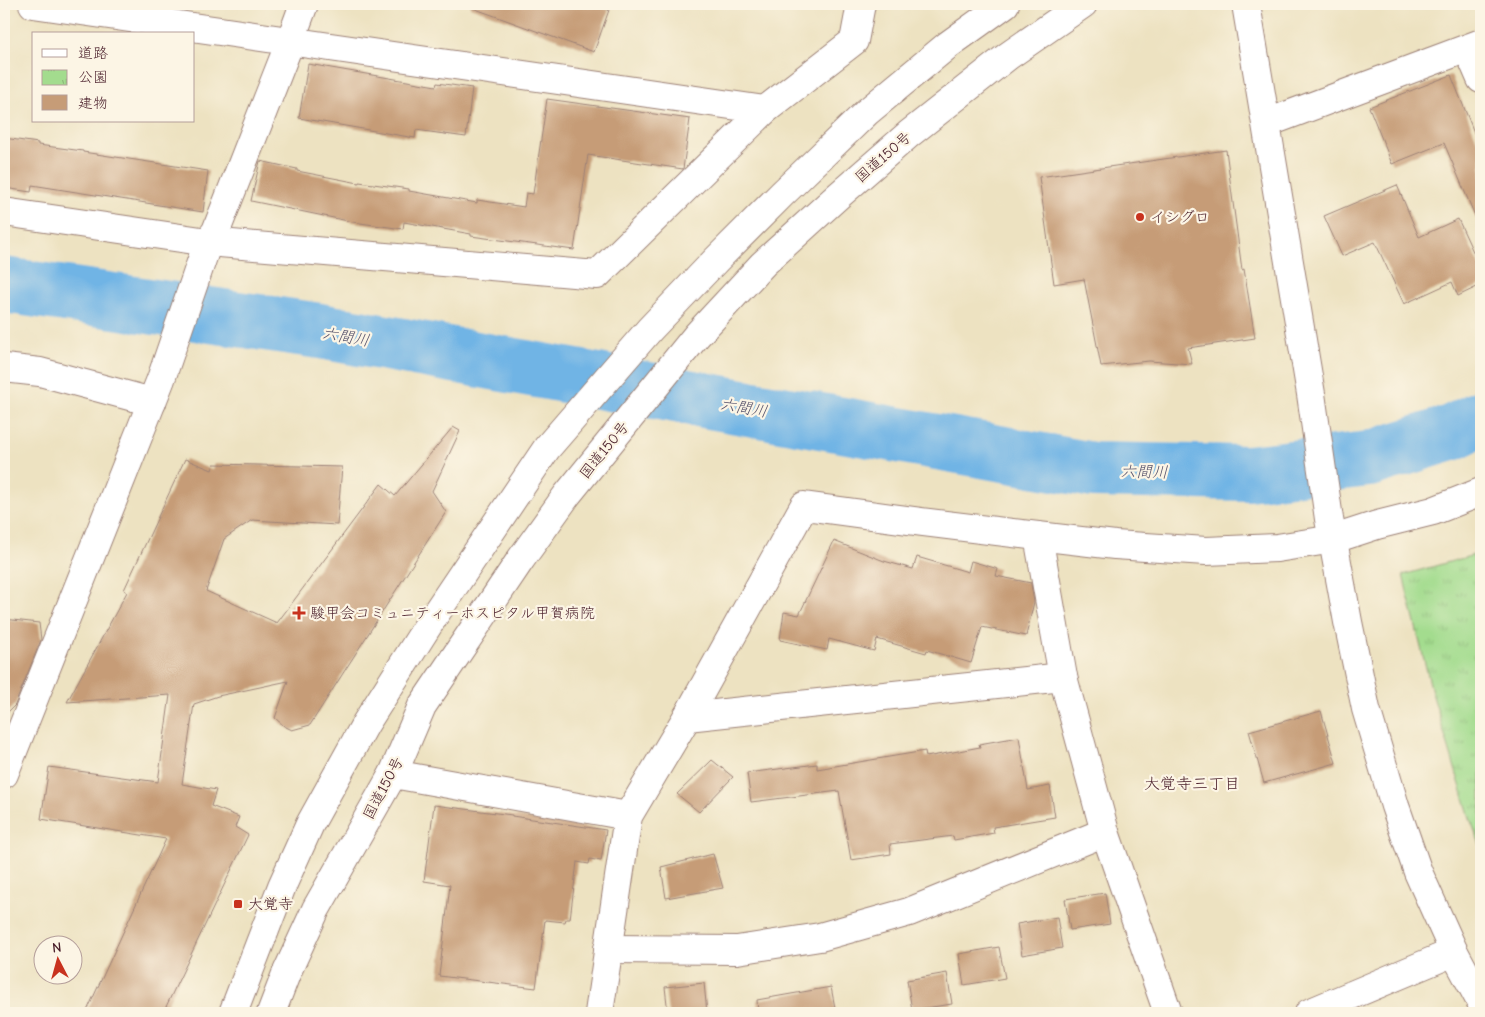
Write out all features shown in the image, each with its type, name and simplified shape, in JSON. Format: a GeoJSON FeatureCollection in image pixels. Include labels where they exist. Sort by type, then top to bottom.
{"type":"FeatureCollection","features":[{"type":"Feature","properties":{"kind":"main road"},"geometry":{"type":"LineString","coordinates":[[33,4],[765,110]]}},
{"type":"Feature","properties":{"kind":"main road"},"geometry":{"type":"LineString","coordinates":[[4,774],[156,390],[208,242],[216,232],[304,4]]}},
{"type":"Feature","properties":{"kind":"main road"},"geometry":{"type":"LineString","coordinates":[[4,212],[208,242],[597,276],[765,110],[854,41],[861,4]]}},
{"type":"Feature","properties":{"kind":"main road"},"geometry":{"type":"LineString","coordinates":[[233,1013],[282,886],[306,833],[366,723],[434,616],[548,448],[650,329],[717,259],[867,112],[948,45],[1005,4]]}},
{"type":"Feature","properties":{"kind":"main road","name":"国道150号"},"geometry":{"type":"LineString","coordinates":[[271,1013],[286,974],[316,910],[392,774],[422,706],[520,559],[567,495],[697,335],[764,264],[908,134],[1008,56],[1083,4]]}},
{"type":"Feature","properties":{"kind":"main road"},"geometry":{"type":"LineString","coordinates":[[1246,4],[1332,529],[1348,622],[1366,709],[1395,806],[1418,872],[1454,952],[1481,1002]]}},
{"type":"Feature","properties":{"kind":"main road"},"geometry":{"type":"LineString","coordinates":[[1267,123],[1475,46],[1481,79]]}},
{"type":"Feature","properties":{"kind":"main road"},"geometry":{"type":"LineString","coordinates":[[4,368],[156,390]]}},
{"type":"Feature","properties":{"kind":"main road"},"geometry":{"type":"LineString","coordinates":[[598,1013],[628,816],[687,717],[804,506],[1115,545],[1206,551],[1277,548],[1332,529],[1377,525],[1433,511],[1481,492]]}},
{"type":"Feature","properties":{"kind":"main road"},"geometry":{"type":"LineString","coordinates":[[1038,536],[1063,677],[1105,832],[1168,1013]]}},
{"type":"Feature","properties":{"kind":"main road"},"geometry":{"type":"LineString","coordinates":[[687,717],[1063,677]]}},
{"type":"Feature","properties":{"kind":"main road"},"geometry":{"type":"LineString","coordinates":[[392,774],[628,816]]}},
{"type":"Feature","properties":{"kind":"main road"},"geometry":{"type":"LineString","coordinates":[[608,949],[737,950],[820,937],[908,912],[1105,832]]}},
{"type":"Feature","properties":{"kind":"main road"},"geometry":{"type":"LineString","coordinates":[[1309,1013],[1454,952]]}},
{"type":"Feature","properties":{"kind":"green space"},"geometry":{"type":"Polygon","coordinates":[[[1481,553],[1481,847],[1471,821],[1433,696],[1403,575],[1481,553]]]}},
{"type":"Feature","properties":{"kind":"building"},"geometry":{"type":"Polygon","coordinates":[[[470,4],[591,4],[609,10],[594,52],[470,7],[470,4]]]}},
{"type":"Feature","properties":{"kind":"building"},"geometry":{"type":"Polygon","coordinates":[[[308,64],[436,86],[437,83],[472,88],[466,137],[416,130],[415,138],[299,118],[308,64]]]}},
{"type":"Feature","properties":{"kind":"building"},"geometry":{"type":"Polygon","coordinates":[[[1451,75],[1481,150],[1481,230],[1444,143],[1392,164],[1369,107],[1451,75]]]}},
{"type":"Feature","properties":{"kind":"building"},"geometry":{"type":"Polygon","coordinates":[[[547,99],[690,119],[683,169],[588,155],[574,250],[471,236],[471,234],[404,222],[403,229],[353,222],[251,201],[260,161],[297,169],[297,171],[359,183],[409,189],[409,191],[477,203],[477,200],[524,207],[526,193],[533,194],[547,99]]]}},
{"type":"Feature","properties":{"kind":"building"},"geometry":{"type":"Polygon","coordinates":[[[4,138],[208,171],[203,212],[32,185],[31,192],[4,188],[4,138]]]}},
{"type":"Feature","properties":{"kind":"building"},"geometry":{"type":"Polygon","coordinates":[[[1226,150],[1242,270],[1244,269],[1255,338],[1188,348],[1192,364],[1149,361],[1101,366],[1084,279],[1054,284],[1039,177],[1226,150]]]}},
{"type":"Feature","properties":{"kind":"building"},"geometry":{"type":"Polygon","coordinates":[[[1397,185],[1419,237],[1458,219],[1481,269],[1481,285],[1458,296],[1452,282],[1404,304],[1375,242],[1342,256],[1324,216],[1397,185]]]}},
{"type":"Feature","properties":{"kind":"building"},"geometry":{"type":"Polygon","coordinates":[[[453,427],[460,431],[432,491],[446,512],[310,725],[292,730],[275,718],[288,681],[218,696],[194,704],[182,784],[216,790],[211,806],[239,817],[235,827],[248,835],[163,1013],[86,1013],[166,839],[41,819],[49,767],[158,782],[170,695],[67,702],[127,592],[124,590],[185,459],[212,470],[214,464],[342,467],[337,525],[252,520],[224,539],[206,591],[277,623],[381,484],[395,496],[453,427]]]}},
{"type":"Feature","properties":{"kind":"building"},"geometry":{"type":"Polygon","coordinates":[[[834,541],[884,561],[913,569],[917,557],[968,572],[971,561],[998,569],[996,576],[1031,583],[1034,602],[1026,636],[982,627],[971,663],[927,650],[926,653],[877,639],[874,651],[829,639],[827,650],[780,640],[784,612],[799,615],[834,541]]]}},
{"type":"Feature","properties":{"kind":"building"},"geometry":{"type":"Polygon","coordinates":[[[4,619],[39,623],[41,640],[15,705],[4,716],[4,619]]]}},
{"type":"Feature","properties":{"kind":"building"},"geometry":{"type":"Polygon","coordinates":[[[1321,711],[1336,763],[1264,783],[1249,731],[1321,711]]]}},
{"type":"Feature","properties":{"kind":"building"},"geometry":{"type":"Polygon","coordinates":[[[1019,737],[1028,790],[1050,786],[1055,817],[993,827],[994,833],[954,840],[953,836],[890,844],[891,854],[851,860],[839,791],[751,802],[747,773],[817,764],[817,769],[925,751],[926,757],[980,747],[979,744],[1019,737]]]}},
{"type":"Feature","properties":{"kind":"building"},"geometry":{"type":"Polygon","coordinates":[[[712,760],[733,777],[699,812],[677,794],[712,760]]]}},
{"type":"Feature","properties":{"kind":"building"},"geometry":{"type":"Polygon","coordinates":[[[434,805],[606,830],[601,861],[590,859],[589,864],[577,862],[570,919],[566,919],[565,922],[545,920],[536,988],[439,976],[450,885],[424,881],[434,805]]]}},
{"type":"Feature","properties":{"kind":"building"},"geometry":{"type":"Polygon","coordinates":[[[713,854],[723,888],[666,898],[661,867],[713,854]]]}},
{"type":"Feature","properties":{"kind":"building"},"geometry":{"type":"Polygon","coordinates":[[[1105,893],[1110,924],[1070,930],[1065,899],[1105,893]]]}},
{"type":"Feature","properties":{"kind":"building"},"geometry":{"type":"Polygon","coordinates":[[[1057,917],[1062,948],[1022,955],[1017,924],[1057,917]]]}},
{"type":"Feature","properties":{"kind":"building"},"geometry":{"type":"Polygon","coordinates":[[[999,947],[1005,978],[964,985],[959,954],[999,947]]]}},
{"type":"Feature","properties":{"kind":"building"},"geometry":{"type":"Polygon","coordinates":[[[947,973],[952,1004],[912,1010],[907,980],[947,973]]]}},
{"type":"Feature","properties":{"kind":"building"},"geometry":{"type":"Polygon","coordinates":[[[704,983],[707,1013],[668,1013],[665,987],[704,983]]]}},
{"type":"Feature","properties":{"kind":"building"},"geometry":{"type":"Polygon","coordinates":[[[831,987],[836,1013],[758,1013],[757,1000],[831,987]]]}},
{"type":"Feature","properties":{"kind":"waterway","name":"六間川"},"geometry":{"type":"LineString","coordinates":[[4,285],[320,331],[1093,470],[1248,473],[1369,459],[1451,433],[1481,418]]}},
{"type":"Feature","properties":{"kind":"place","name":"イシグロ"},"geometry":{"type":"Point","coordinates":[1140,217]}},
{"type":"Feature","properties":{"kind":"place","name":"駿甲会コミュニティーホスピタル甲賀病院"},"geometry":{"type":"Point","coordinates":[299,613]}},
{"type":"Feature","properties":{"kind":"place","name":"大覚寺"},"geometry":{"type":"Point","coordinates":[238,904]}},
{"type":"Feature","properties":{"kind":"district","name":"大覚寺三丁目"},"geometry":{"type":"Point","coordinates":[1192,783]}}]}
